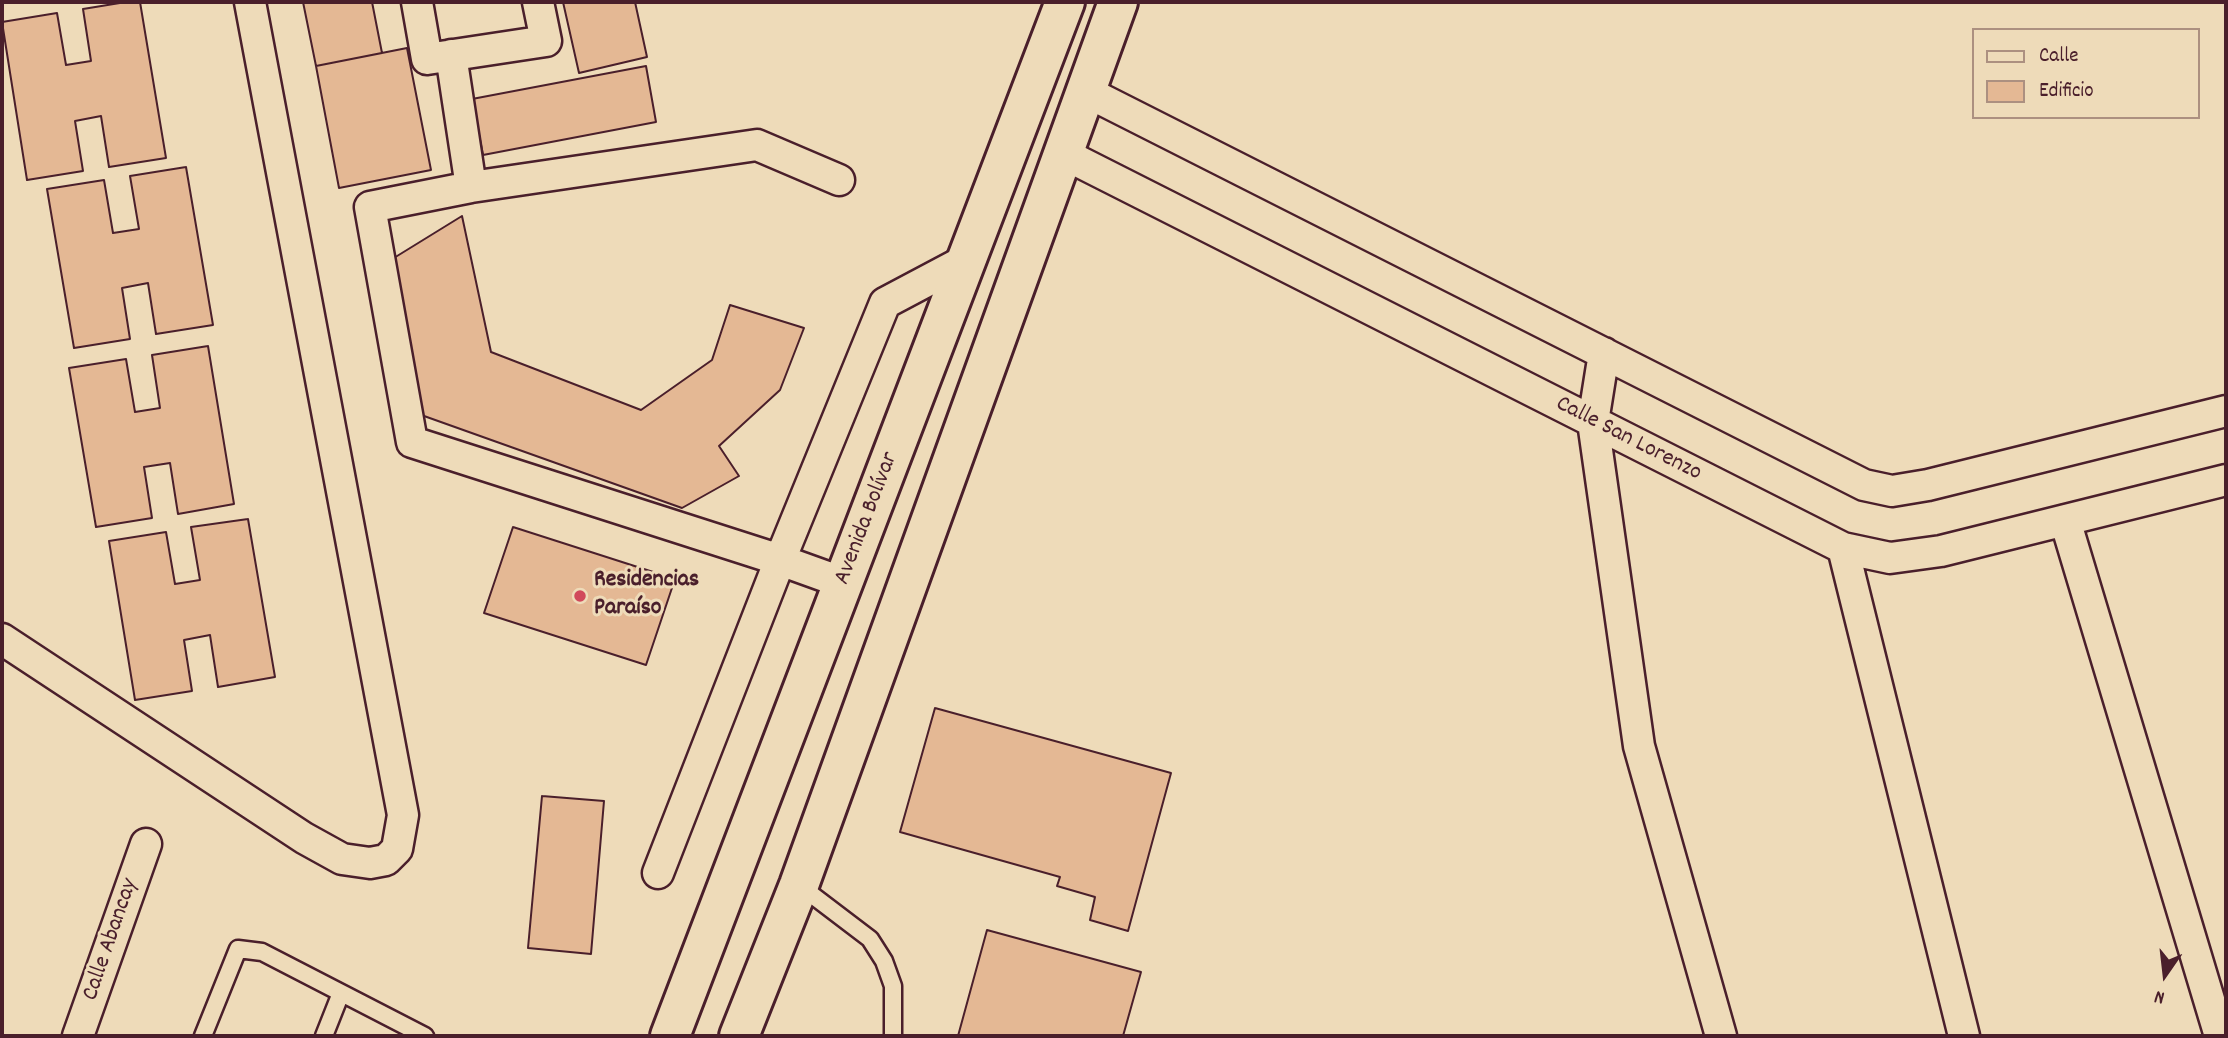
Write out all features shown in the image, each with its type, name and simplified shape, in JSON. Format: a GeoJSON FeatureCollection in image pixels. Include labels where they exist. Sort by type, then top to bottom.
{"type":"FeatureCollection","features":[{"type":"Feature","properties":{"kind":"street"},"geometry":{"type":"LineString","coordinates":[[2,639],[304,838],[342,859],[370,863],[386,860],[397,849],[403,815],[250,2]]}},
{"type":"Feature","properties":{"kind":"street"},"geometry":{"type":"LineString","coordinates":[[417,2],[427,59],[546,41],[538,2]]}},
{"type":"Feature","properties":{"kind":"street","name":"Avenida Bolívar"},"geometry":{"type":"LineString","coordinates":[[670,1036],[1065,2]]}},
{"type":"Feature","properties":{"kind":"street"},"geometry":{"type":"LineString","coordinates":[[739,1036],[799,885],[1118,2]]}},
{"type":"Feature","properties":{"kind":"street"},"geometry":{"type":"LineString","coordinates":[[451,55],[471,187]]}},
{"type":"Feature","properties":{"kind":"street"},"geometry":{"type":"LineString","coordinates":[[1085,91],[1864,485],[1892,491],[1928,485],[2226,411]]}},
{"type":"Feature","properties":{"kind":"street"},"geometry":{"type":"LineString","coordinates":[[839,180],[757,145],[471,187],[370,207],[412,442],[844,583]]}},
{"type":"Feature","properties":{"kind":"street","name":"Calle San Lorenzo"},"geometry":{"type":"LineString","coordinates":[[1062,153],[1843,548],[1890,558],[1941,551],[2226,480]]}},
{"type":"Feature","properties":{"kind":"street"},"geometry":{"type":"LineString","coordinates":[[658,873],[780,560],[885,303],[968,259]]}},
{"type":"Feature","properties":{"kind":"street"},"geometry":{"type":"LineString","coordinates":[[1604,353],[1593,422],[1639,746],[1721,1036]]}},
{"type":"Feature","properties":{"kind":"street"},"geometry":{"type":"LineString","coordinates":[[2065,520],[2220,1036]]}},
{"type":"Feature","properties":{"kind":"street"},"geometry":{"type":"LineString","coordinates":[[1843,548],[1964,1036]]}},
{"type":"Feature","properties":{"kind":"street","name":"Calle Abancay"},"geometry":{"type":"LineString","coordinates":[[78,1036],[146,844]]}},
{"type":"Feature","properties":{"kind":"lane"},"geometry":{"type":"LineString","coordinates":[[799,885],[870,939],[884,961],[893,986],[893,1036]]}},
{"type":"Feature","properties":{"kind":"lane"},"geometry":{"type":"LineString","coordinates":[[203,1036],[238,949],[262,952],[425,1036]]}},
{"type":"Feature","properties":{"kind":"lane"},"geometry":{"type":"LineString","coordinates":[[324,1036],[341,993]]}},
{"type":"Feature","properties":{"kind":"building"},"geometry":{"type":"Polygon","coordinates":[[[140,2],[166,158],[109,167],[101,116],[75,121],[83,171],[27,180],[2,22],[57,13],[66,65],[91,61],[83,9],[140,2]]]}},
{"type":"Feature","properties":{"kind":"building"},"geometry":{"type":"Polygon","coordinates":[[[303,2],[372,2],[382,53],[316,66],[303,2]]]}},
{"type":"Feature","properties":{"kind":"building"},"geometry":{"type":"Polygon","coordinates":[[[563,2],[635,2],[647,57],[579,73],[563,2]]]}},
{"type":"Feature","properties":{"kind":"building"},"geometry":{"type":"Polygon","coordinates":[[[407,48],[431,170],[339,188],[316,66],[407,48]]]}},
{"type":"Feature","properties":{"kind":"building"},"geometry":{"type":"Polygon","coordinates":[[[646,66],[656,122],[483,155],[472,99],[646,66]]]}},
{"type":"Feature","properties":{"kind":"building"},"geometry":{"type":"Polygon","coordinates":[[[186,167],[213,325],[156,334],[148,283],[122,288],[130,339],[74,348],[47,189],[104,180],[113,233],[139,229],[130,176],[186,167]]]}},
{"type":"Feature","properties":{"kind":"building"},"geometry":{"type":"Polygon","coordinates":[[[462,216],[491,352],[641,410],[712,360],[730,305],[804,328],[780,390],[719,446],[739,476],[682,508],[410,411],[389,261],[462,216]]]}},
{"type":"Feature","properties":{"kind":"building"},"geometry":{"type":"Polygon","coordinates":[[[208,346],[234,504],[178,514],[170,463],[144,467],[152,518],[96,527],[69,368],[126,359],[135,412],[160,408],[152,355],[208,346]]]}},
{"type":"Feature","properties":{"kind":"building"},"geometry":{"type":"Polygon","coordinates":[[[248,519],[275,677],[218,687],[210,635],[184,640],[192,691],[135,700],[109,541],[166,532],[175,584],[200,580],[191,527],[248,519]]]}},
{"type":"Feature","properties":{"kind":"building","name":"Residencias Paraíso"},"geometry":{"type":"Polygon","coordinates":[[[513,527],[675,579],[646,665],[484,613],[513,527]]]}},
{"type":"Feature","properties":{"kind":"building"},"geometry":{"type":"Polygon","coordinates":[[[935,708],[1171,773],[1128,931],[1090,920],[1095,897],[1057,886],[1060,877],[900,832],[935,708]]]}},
{"type":"Feature","properties":{"kind":"building"},"geometry":{"type":"Polygon","coordinates":[[[542,796],[604,801],[591,954],[528,948],[542,796]]]}},
{"type":"Feature","properties":{"kind":"building"},"geometry":{"type":"Polygon","coordinates":[[[987,930],[1141,972],[1123,1036],[958,1036],[987,930]]]}},
{"type":"Feature","properties":{"kind":"place","name":"Residencias Paraíso"},"geometry":{"type":"Point","coordinates":[580,596]}}]}
